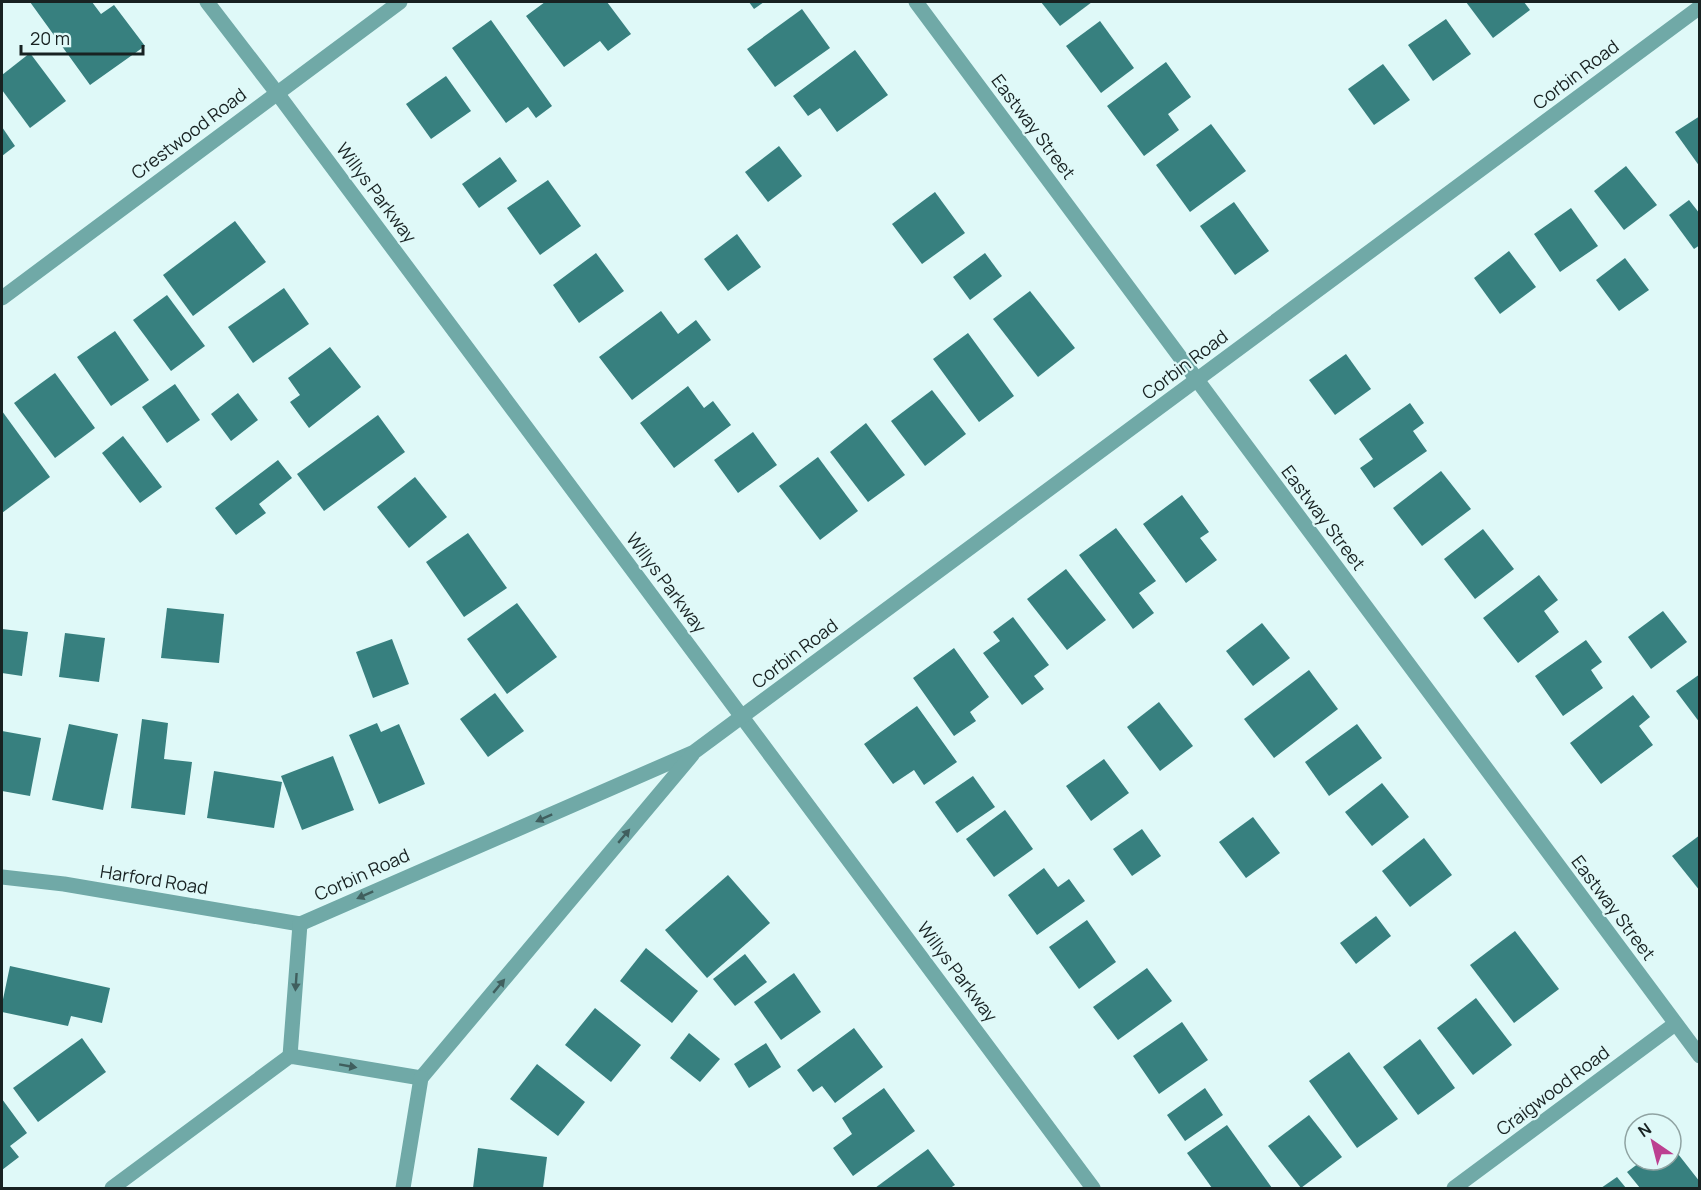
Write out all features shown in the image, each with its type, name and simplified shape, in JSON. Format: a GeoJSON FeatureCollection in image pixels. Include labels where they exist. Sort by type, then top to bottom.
{"type":"FeatureCollection","features":[{"type":"Feature","properties":{"kind":"street","name":"Willys Parkway"},"geometry":{"type":"LineString","coordinates":[[207,2],[1093,1188]]}},
{"type":"Feature","properties":{"kind":"street","name":"Crestwood Road"},"geometry":{"type":"LineString","coordinates":[[2,298],[400,2]]}},
{"type":"Feature","properties":{"kind":"street","name":"Eastway Street"},"geometry":{"type":"LineString","coordinates":[[916,2],[1700,1056]]}},
{"type":"Feature","properties":{"kind":"street","name":"Corbin Road"},"geometry":{"type":"LineString","coordinates":[[300,924],[694,752],[1700,8]]}},
{"type":"Feature","properties":{"kind":"street","name":"Corbin Road"},"geometry":{"type":"LineString","coordinates":[[422,1078],[694,752]]}},
{"type":"Feature","properties":{"kind":"street","name":"Harford Road"},"geometry":{"type":"LineString","coordinates":[[2,877],[64,884],[300,924]]}},
{"type":"Feature","properties":{"kind":"street"},"geometry":{"type":"LineString","coordinates":[[290,1056],[300,924]]}},
{"type":"Feature","properties":{"kind":"street","name":"Craigwood Road"},"geometry":{"type":"LineString","coordinates":[[1454,1188],[1675,1024]]}},
{"type":"Feature","properties":{"kind":"street"},"geometry":{"type":"LineString","coordinates":[[112,1188],[290,1056],[422,1078],[403,1188]]}},
{"type":"Feature","properties":{"kind":"building"},"geometry":{"type":"Polygon","coordinates":[[[30,2],[92,2],[101,14],[114,5],[145,46],[90,85],[30,2]]]}},
{"type":"Feature","properties":{"kind":"building"},"geometry":{"type":"Polygon","coordinates":[[[545,2],[607,2],[631,34],[608,51],[600,41],[564,67],[526,16],[545,2]]]}},
{"type":"Feature","properties":{"kind":"building"},"geometry":{"type":"Polygon","coordinates":[[[749,2],[764,2],[754,9],[749,2]]]}},
{"type":"Feature","properties":{"kind":"building"},"geometry":{"type":"Polygon","coordinates":[[[1041,2],[1092,2],[1060,26],[1041,2]]]}},
{"type":"Feature","properties":{"kind":"building"},"geometry":{"type":"Polygon","coordinates":[[[1466,2],[1524,2],[1530,10],[1493,38],[1466,2]]]}},
{"type":"Feature","properties":{"kind":"building"},"geometry":{"type":"Polygon","coordinates":[[[802,9],[830,48],[775,87],[747,49],[802,9]]]}},
{"type":"Feature","properties":{"kind":"building"},"geometry":{"type":"Polygon","coordinates":[[[1446,19],[1471,54],[1433,81],[1408,45],[1446,19]]]}},
{"type":"Feature","properties":{"kind":"building"},"geometry":{"type":"Polygon","coordinates":[[[491,20],[552,106],[536,118],[528,107],[506,123],[452,48],[491,20]]]}},
{"type":"Feature","properties":{"kind":"building"},"geometry":{"type":"Polygon","coordinates":[[[1100,21],[1134,68],[1101,93],[1066,46],[1100,21]]]}},
{"type":"Feature","properties":{"kind":"building"},"geometry":{"type":"Polygon","coordinates":[[[855,50],[888,95],[837,132],[820,108],[808,116],[793,96],[855,50]]]}},
{"type":"Feature","properties":{"kind":"building"},"geometry":{"type":"Polygon","coordinates":[[[30,53],[66,101],[30,128],[2,90],[2,75],[30,53]]]}},
{"type":"Feature","properties":{"kind":"building"},"geometry":{"type":"Polygon","coordinates":[[[1166,62],[1191,97],[1168,114],[1179,130],[1144,156],[1107,106],[1166,62]]]}},
{"type":"Feature","properties":{"kind":"building"},"geometry":{"type":"Polygon","coordinates":[[[1383,64],[1410,100],[1374,125],[1348,89],[1383,64]]]}},
{"type":"Feature","properties":{"kind":"building"},"geometry":{"type":"Polygon","coordinates":[[[446,76],[471,111],[431,139],[406,104],[446,76]]]}},
{"type":"Feature","properties":{"kind":"building"},"geometry":{"type":"Polygon","coordinates":[[[1700,116],[1700,167],[1675,132],[1700,116]]]}},
{"type":"Feature","properties":{"kind":"building"},"geometry":{"type":"Polygon","coordinates":[[[1211,124],[1246,171],[1190,212],[1156,165],[1211,124]]]}},
{"type":"Feature","properties":{"kind":"building"},"geometry":{"type":"Polygon","coordinates":[[[2,127],[15,146],[2,156],[2,127]]]}},
{"type":"Feature","properties":{"kind":"building"},"geometry":{"type":"Polygon","coordinates":[[[779,146],[802,176],[768,202],[745,172],[779,146]]]}},
{"type":"Feature","properties":{"kind":"building"},"geometry":{"type":"Polygon","coordinates":[[[500,157],[517,181],[479,208],[462,184],[500,157]]]}},
{"type":"Feature","properties":{"kind":"building"},"geometry":{"type":"Polygon","coordinates":[[[1626,166],[1657,205],[1624,230],[1594,191],[1626,166]]]}},
{"type":"Feature","properties":{"kind":"building"},"geometry":{"type":"Polygon","coordinates":[[[548,180],[581,226],[540,255],[507,208],[548,180]]]}},
{"type":"Feature","properties":{"kind":"building"},"geometry":{"type":"Polygon","coordinates":[[[935,192],[965,233],[922,264],[892,224],[935,192]]]}},
{"type":"Feature","properties":{"kind":"building"},"geometry":{"type":"Polygon","coordinates":[[[1689,200],[1700,214],[1700,245],[1694,249],[1669,215],[1689,200]]]}},
{"type":"Feature","properties":{"kind":"building"},"geometry":{"type":"Polygon","coordinates":[[[1234,202],[1269,251],[1235,275],[1200,226],[1234,202]]]}},
{"type":"Feature","properties":{"kind":"building"},"geometry":{"type":"Polygon","coordinates":[[[1571,208],[1598,246],[1560,272],[1534,234],[1571,208]]]}},
{"type":"Feature","properties":{"kind":"building"},"geometry":{"type":"Polygon","coordinates":[[[235,221],[266,262],[193,316],[163,275],[235,221]]]}},
{"type":"Feature","properties":{"kind":"building"},"geometry":{"type":"Polygon","coordinates":[[[737,234],[761,267],[728,291],[704,259],[737,234]]]}},
{"type":"Feature","properties":{"kind":"building"},"geometry":{"type":"Polygon","coordinates":[[[1509,251],[1536,287],[1500,314],[1474,278],[1509,251]]]}},
{"type":"Feature","properties":{"kind":"building"},"geometry":{"type":"Polygon","coordinates":[[[596,253],[624,291],[579,323],[553,285],[596,253]]]}},
{"type":"Feature","properties":{"kind":"building"},"geometry":{"type":"Polygon","coordinates":[[[985,253],[1002,276],[970,300],[953,277],[985,253]]]}},
{"type":"Feature","properties":{"kind":"building"},"geometry":{"type":"Polygon","coordinates":[[[1625,258],[1649,290],[1619,311],[1596,280],[1625,258]]]}},
{"type":"Feature","properties":{"kind":"building"},"geometry":{"type":"Polygon","coordinates":[[[284,288],[309,324],[253,363],[228,327],[284,288]]]}},
{"type":"Feature","properties":{"kind":"building"},"geometry":{"type":"Polygon","coordinates":[[[1030,291],[1075,348],[1038,377],[993,319],[1030,291]]]}},
{"type":"Feature","properties":{"kind":"building"},"geometry":{"type":"Polygon","coordinates":[[[167,295],[205,346],[171,371],[133,320],[167,295]]]}},
{"type":"Feature","properties":{"kind":"building"},"geometry":{"type":"Polygon","coordinates":[[[661,311],[678,334],[696,320],[711,340],[632,400],[599,357],[661,311]]]}},
{"type":"Feature","properties":{"kind":"building"},"geometry":{"type":"Polygon","coordinates":[[[115,331],[149,380],[111,406],[77,357],[115,331]]]}},
{"type":"Feature","properties":{"kind":"building"},"geometry":{"type":"Polygon","coordinates":[[[968,333],[1014,396],[979,422],[933,359],[968,333]]]}},
{"type":"Feature","properties":{"kind":"building"},"geometry":{"type":"Polygon","coordinates":[[[330,347],[361,387],[309,428],[290,402],[300,395],[288,378],[330,347]]]}},
{"type":"Feature","properties":{"kind":"building"},"geometry":{"type":"Polygon","coordinates":[[[1346,354],[1371,389],[1335,415],[1309,380],[1346,354]]]}},
{"type":"Feature","properties":{"kind":"building"},"geometry":{"type":"Polygon","coordinates":[[[55,373],[95,428],[55,458],[14,403],[55,373]]]}},
{"type":"Feature","properties":{"kind":"building"},"geometry":{"type":"Polygon","coordinates":[[[175,384],[200,420],[167,443],[142,407],[175,384]]]}},
{"type":"Feature","properties":{"kind":"building"},"geometry":{"type":"Polygon","coordinates":[[[688,386],[704,408],[713,401],[731,425],[674,468],[640,423],[688,386]]]}},
{"type":"Feature","properties":{"kind":"building"},"geometry":{"type":"Polygon","coordinates":[[[932,390],[966,434],[925,466],[891,421],[932,390]]]}},
{"type":"Feature","properties":{"kind":"building"},"geometry":{"type":"Polygon","coordinates":[[[238,393],[258,420],[231,441],[211,414],[238,393]]]}},
{"type":"Feature","properties":{"kind":"building"},"geometry":{"type":"Polygon","coordinates":[[[1410,403],[1424,423],[1413,431],[1427,451],[1374,488],[1360,468],[1373,459],[1359,439],[1410,403]]]}},
{"type":"Feature","properties":{"kind":"building"},"geometry":{"type":"Polygon","coordinates":[[[2,411],[50,477],[2,513],[2,411]]]}},
{"type":"Feature","properties":{"kind":"building"},"geometry":{"type":"Polygon","coordinates":[[[378,415],[405,452],[324,511],[297,474],[378,415]]]}},
{"type":"Feature","properties":{"kind":"building"},"geometry":{"type":"Polygon","coordinates":[[[866,423],[905,475],[868,502],[830,452],[866,423]]]}},
{"type":"Feature","properties":{"kind":"building"},"geometry":{"type":"Polygon","coordinates":[[[753,432],[777,465],[738,493],[714,460],[753,432]]]}},
{"type":"Feature","properties":{"kind":"building"},"geometry":{"type":"Polygon","coordinates":[[[123,436],[162,487],[140,503],[102,453],[123,436]]]}},
{"type":"Feature","properties":{"kind":"building"},"geometry":{"type":"Polygon","coordinates":[[[818,457],[858,511],[820,540],[779,486],[818,457]]]}},
{"type":"Feature","properties":{"kind":"building"},"geometry":{"type":"Polygon","coordinates":[[[278,460],[292,478],[259,504],[266,513],[236,535],[215,508],[278,460]]]}},
{"type":"Feature","properties":{"kind":"building"},"geometry":{"type":"Polygon","coordinates":[[[1441,471],[1471,509],[1422,546],[1393,508],[1441,471]]]}},
{"type":"Feature","properties":{"kind":"building"},"geometry":{"type":"Polygon","coordinates":[[[415,477],[447,517],[409,548],[377,507],[415,477]]]}},
{"type":"Feature","properties":{"kind":"building"},"geometry":{"type":"Polygon","coordinates":[[[1182,495],[1209,532],[1200,538],[1217,560],[1186,583],[1143,524],[1182,495]]]}},
{"type":"Feature","properties":{"kind":"building"},"geometry":{"type":"Polygon","coordinates":[[[1116,528],[1156,581],[1139,593],[1154,613],[1133,629],[1079,555],[1116,528]]]}},
{"type":"Feature","properties":{"kind":"building"},"geometry":{"type":"Polygon","coordinates":[[[1483,529],[1514,569],[1475,599],[1444,559],[1483,529]]]}},
{"type":"Feature","properties":{"kind":"building"},"geometry":{"type":"Polygon","coordinates":[[[468,533],[507,588],[464,617],[426,562],[468,533]]]}},
{"type":"Feature","properties":{"kind":"building"},"geometry":{"type":"Polygon","coordinates":[[[1066,569],[1106,620],[1067,650],[1027,599],[1066,569]]]}},
{"type":"Feature","properties":{"kind":"building"},"geometry":{"type":"Polygon","coordinates":[[[1539,575],[1558,600],[1544,611],[1559,632],[1518,663],[1483,618],[1539,575]]]}},
{"type":"Feature","properties":{"kind":"building"},"geometry":{"type":"Polygon","coordinates":[[[517,603],[557,657],[507,694],[467,639],[517,603]]]}},
{"type":"Feature","properties":{"kind":"building"},"geometry":{"type":"Polygon","coordinates":[[[167,608],[224,614],[219,663],[161,658],[167,608]]]}},
{"type":"Feature","properties":{"kind":"building"},"geometry":{"type":"Polygon","coordinates":[[[1663,611],[1687,642],[1651,669],[1628,637],[1663,611]]]}},
{"type":"Feature","properties":{"kind":"building"},"geometry":{"type":"Polygon","coordinates":[[[1013,617],[1049,665],[1034,676],[1044,689],[1022,705],[983,653],[1000,641],[993,632],[1013,617]]]}},
{"type":"Feature","properties":{"kind":"building"},"geometry":{"type":"Polygon","coordinates":[[[1262,623],[1290,658],[1253,686],[1226,651],[1262,623]]]}},
{"type":"Feature","properties":{"kind":"building"},"geometry":{"type":"Polygon","coordinates":[[[2,629],[28,632],[22,676],[2,673],[2,629]]]}},
{"type":"Feature","properties":{"kind":"building"},"geometry":{"type":"Polygon","coordinates":[[[65,633],[105,638],[99,682],[59,677],[65,633]]]}},
{"type":"Feature","properties":{"kind":"building"},"geometry":{"type":"Polygon","coordinates":[[[392,639],[409,684],[373,698],[356,652],[392,639]]]}},
{"type":"Feature","properties":{"kind":"building"},"geometry":{"type":"Polygon","coordinates":[[[1586,640],[1602,662],[1591,670],[1603,688],[1563,716],[1535,676],[1586,640]]]}},
{"type":"Feature","properties":{"kind":"building"},"geometry":{"type":"Polygon","coordinates":[[[954,648],[989,697],[970,712],[976,721],[954,736],[913,678],[954,648]]]}},
{"type":"Feature","properties":{"kind":"building"},"geometry":{"type":"Polygon","coordinates":[[[1309,670],[1338,709],[1274,758],[1244,719],[1309,670]]]}},
{"type":"Feature","properties":{"kind":"building"},"geometry":{"type":"Polygon","coordinates":[[[1700,674],[1700,723],[1676,691],[1700,674]]]}},
{"type":"Feature","properties":{"kind":"building"},"geometry":{"type":"Polygon","coordinates":[[[495,693],[524,731],[488,757],[460,719],[495,693]]]}},
{"type":"Feature","properties":{"kind":"building"},"geometry":{"type":"Polygon","coordinates":[[[1633,695],[1650,717],[1639,726],[1653,745],[1601,784],[1570,743],[1633,695]]]}},
{"type":"Feature","properties":{"kind":"building"},"geometry":{"type":"Polygon","coordinates":[[[1159,702],[1193,746],[1160,771],[1127,727],[1159,702]]]}},
{"type":"Feature","properties":{"kind":"building"},"geometry":{"type":"Polygon","coordinates":[[[917,706],[957,762],[924,785],[914,770],[893,784],[864,744],[917,706]]]}},
{"type":"Feature","properties":{"kind":"building"},"geometry":{"type":"Polygon","coordinates":[[[142,719],[168,723],[164,759],[192,762],[185,815],[131,808],[142,719]]]}},
{"type":"Feature","properties":{"kind":"building"},"geometry":{"type":"Polygon","coordinates":[[[377,723],[381,732],[399,724],[425,784],[379,804],[349,735],[377,723]]]}},
{"type":"Feature","properties":{"kind":"building"},"geometry":{"type":"Polygon","coordinates":[[[69,724],[118,734],[103,810],[52,800],[69,724]]]}},
{"type":"Feature","properties":{"kind":"building"},"geometry":{"type":"Polygon","coordinates":[[[1357,724],[1382,758],[1329,796],[1305,762],[1357,724]]]}},
{"type":"Feature","properties":{"kind":"building"},"geometry":{"type":"Polygon","coordinates":[[[2,731],[41,738],[30,796],[2,791],[2,731]]]}},
{"type":"Feature","properties":{"kind":"building"},"geometry":{"type":"Polygon","coordinates":[[[333,756],[354,810],[302,830],[281,776],[333,756]]]}},
{"type":"Feature","properties":{"kind":"building"},"geometry":{"type":"Polygon","coordinates":[[[1104,759],[1129,793],[1091,821],[1066,786],[1104,759]]]}},
{"type":"Feature","properties":{"kind":"building"},"geometry":{"type":"Polygon","coordinates":[[[214,771],[282,782],[274,828],[207,818],[214,771]]]}},
{"type":"Feature","properties":{"kind":"building"},"geometry":{"type":"Polygon","coordinates":[[[973,776],[995,807],[957,833],[935,802],[973,776]]]}},
{"type":"Feature","properties":{"kind":"building"},"geometry":{"type":"Polygon","coordinates":[[[1382,783],[1409,817],[1372,846],[1345,812],[1382,783]]]}},
{"type":"Feature","properties":{"kind":"building"},"geometry":{"type":"Polygon","coordinates":[[[1005,810],[1033,849],[994,877],[966,839],[1005,810]]]}},
{"type":"Feature","properties":{"kind":"building"},"geometry":{"type":"Polygon","coordinates":[[[1253,817],[1280,853],[1246,878],[1219,842],[1253,817]]]}},
{"type":"Feature","properties":{"kind":"building"},"geometry":{"type":"Polygon","coordinates":[[[1142,829],[1161,856],[1132,876],[1113,849],[1142,829]]]}},
{"type":"Feature","properties":{"kind":"building"},"geometry":{"type":"Polygon","coordinates":[[[1700,835],[1700,891],[1672,856],[1700,835]]]}},
{"type":"Feature","properties":{"kind":"building"},"geometry":{"type":"Polygon","coordinates":[[[1424,838],[1452,875],[1410,907],[1382,871],[1424,838]]]}},
{"type":"Feature","properties":{"kind":"building"},"geometry":{"type":"Polygon","coordinates":[[[1044,868],[1058,887],[1069,879],[1085,901],[1037,935],[1008,895],[1044,868]]]}},
{"type":"Feature","properties":{"kind":"building"},"geometry":{"type":"Polygon","coordinates":[[[728,875],[770,923],[707,978],[665,930],[728,875]]]}},
{"type":"Feature","properties":{"kind":"building"},"geometry":{"type":"Polygon","coordinates":[[[1376,916],[1391,936],[1356,964],[1340,943],[1376,916]]]}},
{"type":"Feature","properties":{"kind":"building"},"geometry":{"type":"Polygon","coordinates":[[[1087,920],[1116,962],[1079,989],[1049,947],[1087,920]]]}},
{"type":"Feature","properties":{"kind":"building"},"geometry":{"type":"Polygon","coordinates":[[[1515,931],[1559,989],[1514,1023],[1470,965],[1515,931]]]}},
{"type":"Feature","properties":{"kind":"building"},"geometry":{"type":"Polygon","coordinates":[[[646,948],[698,991],[672,1023],[620,981],[646,948]]]}},
{"type":"Feature","properties":{"kind":"building"},"geometry":{"type":"Polygon","coordinates":[[[745,954],[767,982],[735,1006],[713,979],[745,954]]]}},
{"type":"Feature","properties":{"kind":"building"},"geometry":{"type":"Polygon","coordinates":[[[10,966],[110,988],[102,1023],[71,1016],[68,1026],[2,1012],[10,966]]]}},
{"type":"Feature","properties":{"kind":"building"},"geometry":{"type":"Polygon","coordinates":[[[1147,968],[1172,1001],[1118,1040],[1093,1007],[1147,968]]]}},
{"type":"Feature","properties":{"kind":"building"},"geometry":{"type":"Polygon","coordinates":[[[794,973],[821,1012],[781,1040],[754,1002],[794,973]]]}},
{"type":"Feature","properties":{"kind":"building"},"geometry":{"type":"Polygon","coordinates":[[[1476,998],[1512,1045],[1473,1075],[1437,1028],[1476,998]]]}},
{"type":"Feature","properties":{"kind":"building"},"geometry":{"type":"Polygon","coordinates":[[[595,1008],[641,1045],[611,1082],[565,1045],[595,1008]]]}},
{"type":"Feature","properties":{"kind":"building"},"geometry":{"type":"Polygon","coordinates":[[[1182,1022],[1208,1060],[1159,1094],[1133,1056],[1182,1022]]]}},
{"type":"Feature","properties":{"kind":"building"},"geometry":{"type":"Polygon","coordinates":[[[854,1028],[883,1067],[835,1103],[822,1086],[813,1092],[797,1070],[854,1028]]]}},
{"type":"Feature","properties":{"kind":"building"},"geometry":{"type":"Polygon","coordinates":[[[689,1033],[720,1059],[700,1082],[670,1058],[689,1033]]]}},
{"type":"Feature","properties":{"kind":"building"},"geometry":{"type":"Polygon","coordinates":[[[82,1038],[106,1072],[38,1122],[13,1088],[82,1038]]]}},
{"type":"Feature","properties":{"kind":"building"},"geometry":{"type":"Polygon","coordinates":[[[1420,1039],[1455,1088],[1418,1115],[1383,1067],[1420,1039]]]}},
{"type":"Feature","properties":{"kind":"building"},"geometry":{"type":"Polygon","coordinates":[[[766,1043],[781,1067],[749,1088],[734,1064],[766,1043]]]}},
{"type":"Feature","properties":{"kind":"building"},"geometry":{"type":"Polygon","coordinates":[[[1349,1052],[1398,1119],[1357,1148],[1309,1081],[1349,1052]]]}},
{"type":"Feature","properties":{"kind":"building"},"geometry":{"type":"Polygon","coordinates":[[[537,1064],[585,1102],[558,1136],[510,1099],[537,1064]]]}},
{"type":"Feature","properties":{"kind":"building"},"geometry":{"type":"Polygon","coordinates":[[[884,1088],[915,1131],[853,1176],[833,1148],[852,1134],[842,1118],[884,1088]]]}},
{"type":"Feature","properties":{"kind":"building"},"geometry":{"type":"Polygon","coordinates":[[[1205,1088],[1223,1115],[1185,1141],[1167,1115],[1205,1088]]]}},
{"type":"Feature","properties":{"kind":"building"},"geometry":{"type":"Polygon","coordinates":[[[2,1099],[27,1133],[10,1146],[19,1157],[2,1170],[2,1099]]]}},
{"type":"Feature","properties":{"kind":"building"},"geometry":{"type":"Polygon","coordinates":[[[1309,1115],[1342,1157],[1301,1188],[1268,1146],[1309,1115]]]}},
{"type":"Feature","properties":{"kind":"building"},"geometry":{"type":"Polygon","coordinates":[[[1227,1125],[1272,1188],[1212,1188],[1187,1153],[1227,1125]]]}},
{"type":"Feature","properties":{"kind":"building"},"geometry":{"type":"Polygon","coordinates":[[[478,1148],[547,1157],[543,1188],[473,1188],[478,1148]]]}},
{"type":"Feature","properties":{"kind":"building"},"geometry":{"type":"Polygon","coordinates":[[[928,1149],[955,1185],[950,1188],[875,1188],[928,1149]]]}},
{"type":"Feature","properties":{"kind":"building"},"geometry":{"type":"Polygon","coordinates":[[[1683,1160],[1700,1182],[1700,1188],[1640,1188],[1627,1172],[1683,1172],[1683,1160]]]}},
{"type":"Feature","properties":{"kind":"building"},"geometry":{"type":"Polygon","coordinates":[[[1617,1177],[1626,1188],[1601,1188],[1617,1177]]]}}]}
